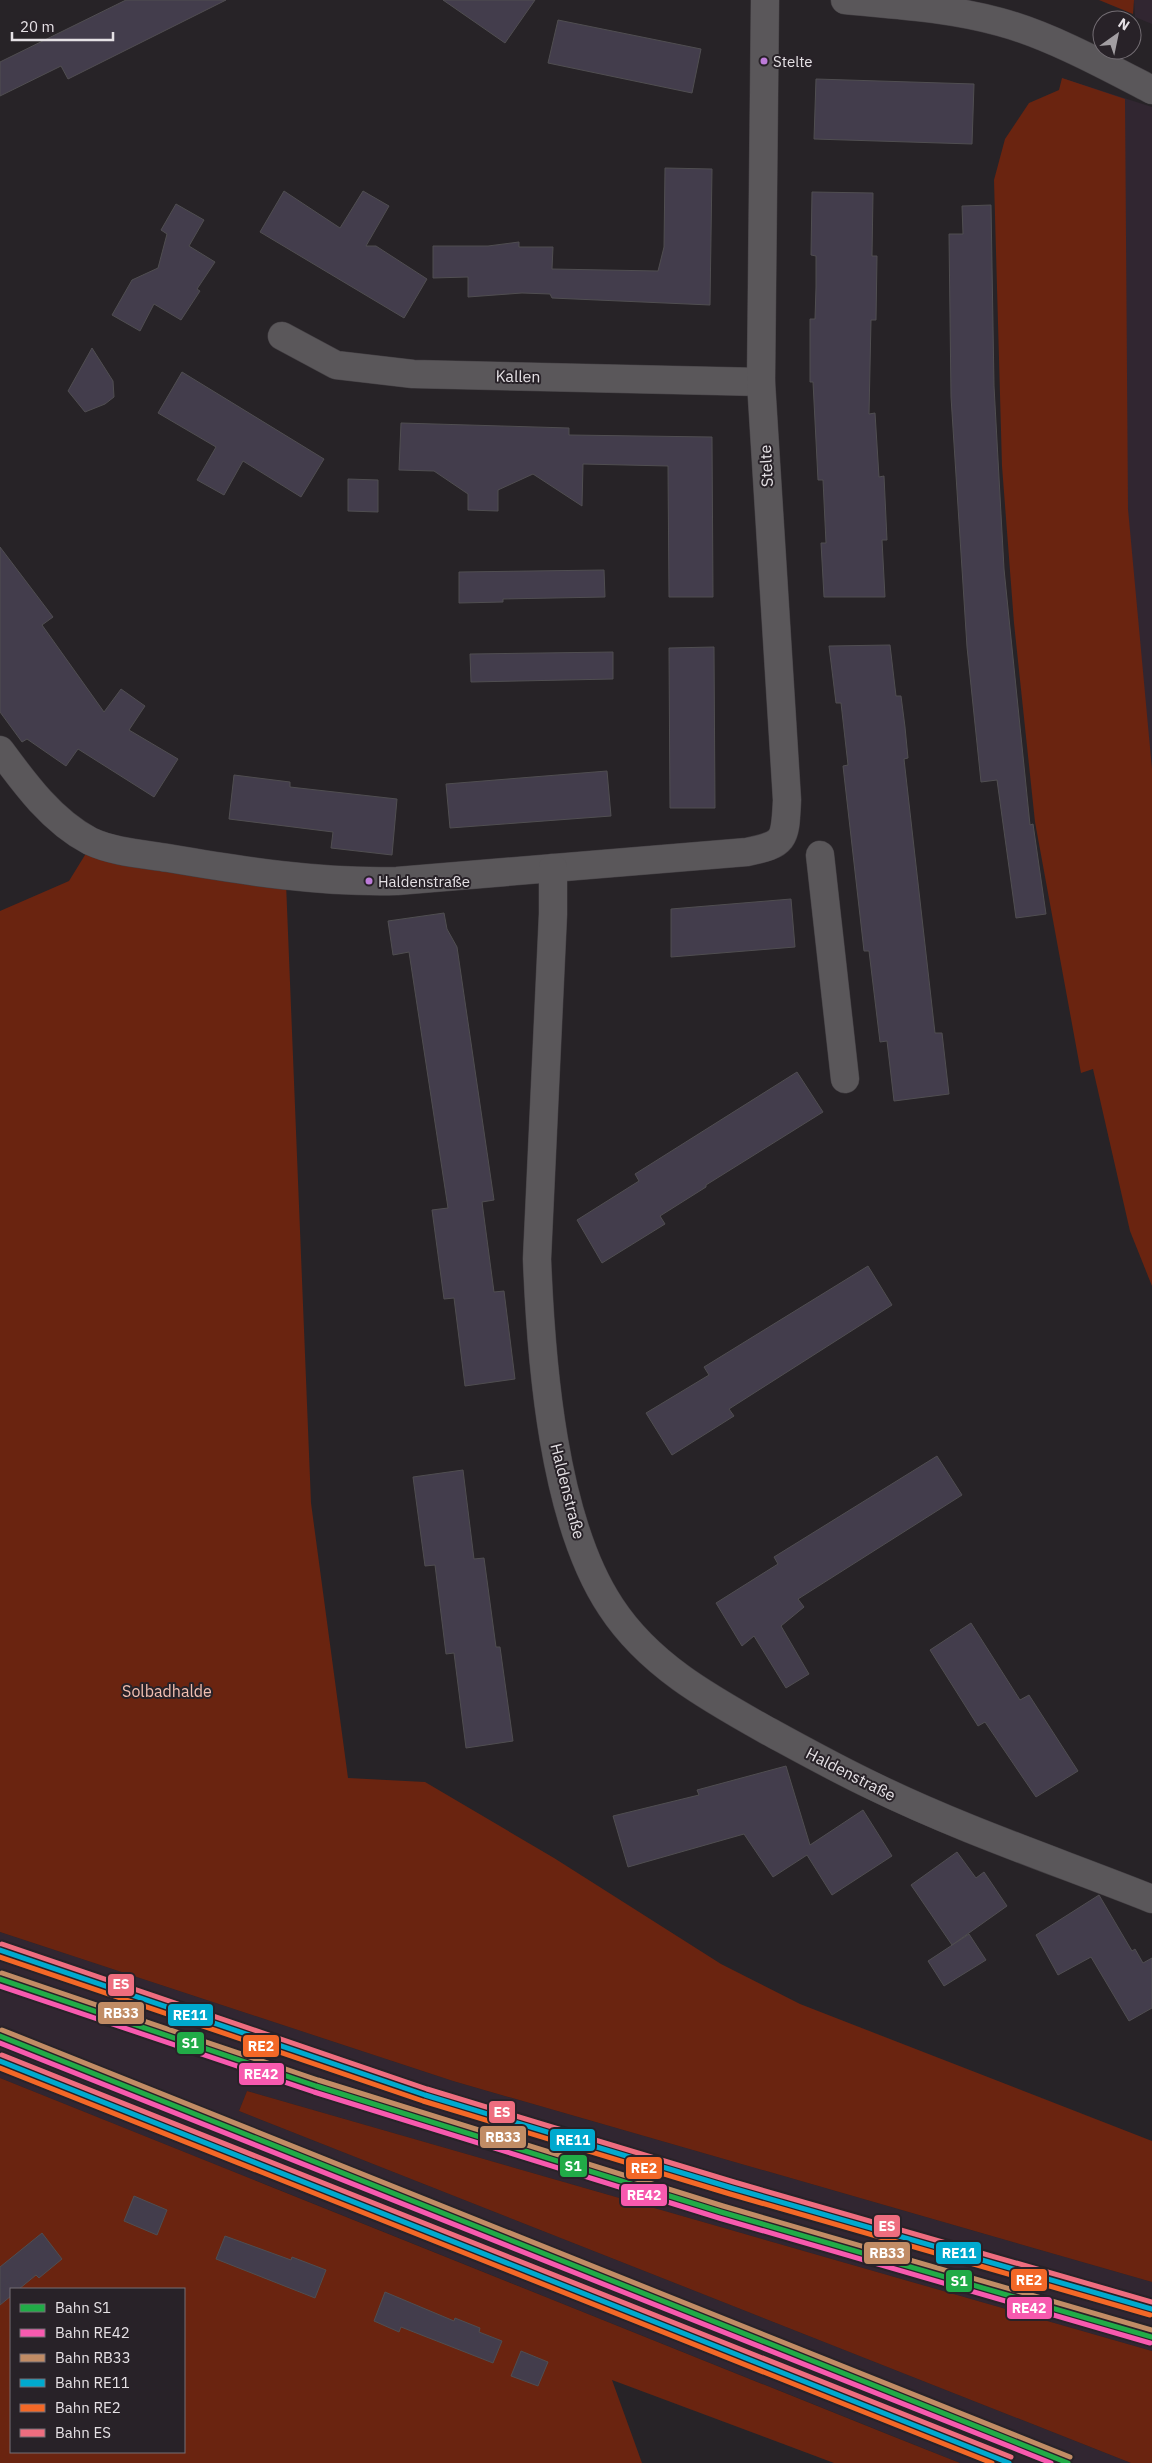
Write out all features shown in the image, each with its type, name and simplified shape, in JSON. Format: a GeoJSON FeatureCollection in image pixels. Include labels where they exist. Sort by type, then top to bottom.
{"type":"FeatureCollection","features":[{"type":"Feature","properties":{"kind":"street","name":"Stelte"},"geometry":{"type":"LineString","coordinates":[[553,868],[746,852],[773,846],[780,841],[786,824],[787,800],[761,382],[765,0]]}},
{"type":"Feature","properties":{"kind":"street"},"geometry":{"type":"LineString","coordinates":[[845,0],[932,9],[1001,22],[1045,38],[1152,90]]}},
{"type":"Feature","properties":{"kind":"street","name":"Kallen"},"geometry":{"type":"LineString","coordinates":[[282,336],[336,365],[413,374],[761,382]]}},
{"type":"Feature","properties":{"kind":"street"},"geometry":{"type":"LineString","coordinates":[[0,750],[24,781],[58,818],[91,841],[132,852],[284,876],[369,881],[553,868]]}},
{"type":"Feature","properties":{"kind":"street"},"geometry":{"type":"LineString","coordinates":[[820,855],[845,1080]]}},
{"type":"Feature","properties":{"kind":"street","name":"Haldenstraße"},"geometry":{"type":"LineString","coordinates":[[553,868],[553,914],[537,1259],[539,1307],[554,1434],[568,1504],[579,1540],[598,1584],[610,1606],[642,1647],[668,1669],[742,1716],[873,1787],[1152,1898]]}},
{"type":"Feature","properties":{"kind":"shaded area"},"geometry":{"type":"Polygon","coordinates":[[[1134,0],[1152,0],[1152,24],[1142,20],[1142,10],[1135,10],[1134,0]]]}},
{"type":"Feature","properties":{"kind":"shaded area"},"geometry":{"type":"Polygon","coordinates":[[[1062,78],[1152,107],[1152,1092],[1062,78]]]}},
{"type":"Feature","properties":{"kind":"shaded area"},"geometry":{"type":"Polygon","coordinates":[[[0,1932],[453,2081],[1152,2282],[1152,2351],[247,2091],[239,2111],[1131,2463],[960,2463],[0,2078],[0,1932]]]}},
{"type":"Feature","properties":{"kind":"green space"},"geometry":{"type":"Polygon","coordinates":[[[1099,0],[1134,0],[1133,10],[1123,10],[1099,0]]]}},
{"type":"Feature","properties":{"kind":"green space"},"geometry":{"type":"Polygon","coordinates":[[[1062,78],[1125,99],[1128,509],[1152,769],[1152,1286],[1130,1231],[1093,1069],[1081,1073],[1035,822],[1014,623],[1002,466],[994,180],[1005,139],[1029,103],[1059,90],[1062,78]]]}},
{"type":"Feature","properties":{"kind":"green space","name":"Solbadhalde"},"geometry":{"type":"Polygon","coordinates":[[[93,842],[286,883],[311,1503],[348,1778],[425,1782],[554,1858],[721,1964],[800,2004],[1152,2141],[1152,2282],[453,2081],[0,1932],[0,911],[69,881],[93,842]]]}},
{"type":"Feature","properties":{"kind":"green space"},"geometry":{"type":"Polygon","coordinates":[[[0,2078],[960,2463],[834,2463],[612,2380],[642,2463],[0,2463],[0,2078]]]}},
{"type":"Feature","properties":{"kind":"green space"},"geometry":{"type":"Polygon","coordinates":[[[247,2091],[1152,2351],[1152,2463],[1131,2463],[239,2111],[247,2091]]]}},
{"type":"Feature","properties":{"kind":"building"},"geometry":{"type":"Polygon","coordinates":[[[126,0],[226,0],[68,79],[61,66],[0,96],[0,62],[126,0]]]}},
{"type":"Feature","properties":{"kind":"building"},"geometry":{"type":"Polygon","coordinates":[[[443,0],[535,0],[505,43],[443,0]]]}},
{"type":"Feature","properties":{"kind":"building"},"geometry":{"type":"Polygon","coordinates":[[[558,20],[701,49],[692,93],[548,63],[558,20]]]}},
{"type":"Feature","properties":{"kind":"building"},"geometry":{"type":"Polygon","coordinates":[[[816,79],[974,84],[972,144],[814,139],[816,79]]]}},
{"type":"Feature","properties":{"kind":"building"},"geometry":{"type":"Polygon","coordinates":[[[665,168],[712,169],[710,305],[552,298],[550,294],[522,293],[468,297],[468,277],[433,278],[433,246],[488,246],[519,242],[519,247],[553,247],[552,269],[658,271],[664,247],[665,168]]]}},
{"type":"Feature","properties":{"kind":"building"},"geometry":{"type":"Polygon","coordinates":[[[284,191],[340,228],[363,191],[389,206],[366,246],[376,246],[427,279],[404,318],[260,232],[284,191]]]}},
{"type":"Feature","properties":{"kind":"building"},"geometry":{"type":"Polygon","coordinates":[[[812,192],[873,193],[872,256],[877,256],[876,320],[871,320],[869,414],[875,413],[879,477],[884,476],[887,540],[882,540],[885,597],[824,597],[821,543],[826,543],[823,480],[818,480],[813,382],[810,382],[810,319],[815,319],[816,287],[816,256],[811,255],[812,192]]]}},
{"type":"Feature","properties":{"kind":"building"},"geometry":{"type":"Polygon","coordinates":[[[176,204],[204,220],[189,246],[215,262],[197,289],[200,291],[181,320],[154,304],[140,331],[112,315],[132,280],[158,268],[167,234],[161,230],[176,204]]]}},
{"type":"Feature","properties":{"kind":"building"},"geometry":{"type":"Polygon","coordinates":[[[991,205],[994,386],[1004,569],[1030,825],[1033,824],[1046,914],[1016,918],[997,780],[981,782],[967,647],[951,397],[949,234],[963,234],[962,206],[991,205]]]}},
{"type":"Feature","properties":{"kind":"building"},"geometry":{"type":"Polygon","coordinates":[[[92,348],[113,381],[114,397],[105,404],[85,412],[68,391],[92,348]]]}},
{"type":"Feature","properties":{"kind":"building"},"geometry":{"type":"Polygon","coordinates":[[[182,372],[324,459],[301,497],[243,461],[224,495],[197,480],[216,447],[158,413],[182,372]]]}},
{"type":"Feature","properties":{"kind":"building"},"geometry":{"type":"Polygon","coordinates":[[[401,423],[569,428],[569,435],[712,437],[713,597],[669,597],[668,466],[583,464],[582,506],[533,474],[498,490],[498,511],[468,510],[468,494],[434,471],[399,470],[401,423]]]}},
{"type":"Feature","properties":{"kind":"building"},"geometry":{"type":"Polygon","coordinates":[[[348,479],[378,480],[378,512],[348,511],[348,479]]]}},
{"type":"Feature","properties":{"kind":"building"},"geometry":{"type":"Polygon","coordinates":[[[0,547],[53,617],[42,625],[104,712],[121,689],[145,706],[129,730],[178,759],[154,797],[78,749],[66,766],[27,739],[22,742],[0,712],[0,547]]]}},
{"type":"Feature","properties":{"kind":"building"},"geometry":{"type":"Polygon","coordinates":[[[604,570],[605,597],[503,599],[503,602],[459,603],[459,572],[604,570]]]}},
{"type":"Feature","properties":{"kind":"building"},"geometry":{"type":"Polygon","coordinates":[[[890,645],[896,696],[901,696],[905,727],[908,758],[904,759],[935,1033],[942,1033],[949,1094],[894,1101],[887,1041],[880,1042],[869,951],[864,951],[843,766],[848,765],[841,703],[836,703],[829,646],[890,645]]]}},
{"type":"Feature","properties":{"kind":"building"},"geometry":{"type":"Polygon","coordinates":[[[714,647],[715,808],[670,808],[669,648],[714,647]]]}},
{"type":"Feature","properties":{"kind":"building"},"geometry":{"type":"Polygon","coordinates":[[[613,652],[613,679],[471,682],[470,654],[613,652]]]}},
{"type":"Feature","properties":{"kind":"building"},"geometry":{"type":"Polygon","coordinates":[[[607,771],[611,816],[450,828],[446,784],[607,771]]]}},
{"type":"Feature","properties":{"kind":"building"},"geometry":{"type":"Polygon","coordinates":[[[234,775],[290,782],[290,787],[397,799],[392,855],[331,848],[333,832],[229,819],[234,775]]]}},
{"type":"Feature","properties":{"kind":"building"},"geometry":{"type":"Polygon","coordinates":[[[791,899],[795,947],[671,957],[671,909],[791,899]]]}},
{"type":"Feature","properties":{"kind":"building"},"geometry":{"type":"Polygon","coordinates":[[[444,913],[447,929],[457,947],[494,1200],[482,1202],[494,1292],[504,1291],[515,1379],[465,1386],[454,1298],[444,1299],[432,1210],[448,1208],[409,952],[393,955],[388,921],[444,913]]]}},
{"type":"Feature","properties":{"kind":"building"},"geometry":{"type":"Polygon","coordinates":[[[797,1072],[823,1112],[660,1216],[665,1224],[602,1263],[577,1220],[639,1181],[635,1174],[797,1072]]]}},
{"type":"Feature","properties":{"kind":"building"},"geometry":{"type":"Polygon","coordinates":[[[868,1266],[892,1305],[729,1409],[734,1416],[672,1455],[646,1413],[709,1375],[704,1367],[868,1266]]]}},
{"type":"Feature","properties":{"kind":"building"},"geometry":{"type":"Polygon","coordinates":[[[937,1456],[962,1495],[798,1599],[804,1607],[781,1626],[809,1674],[786,1688],[754,1636],[742,1646],[716,1603],[778,1564],[774,1557],[937,1456]]]}},
{"type":"Feature","properties":{"kind":"building"},"geometry":{"type":"Polygon","coordinates":[[[463,1470],[474,1559],[484,1558],[496,1647],[500,1647],[513,1741],[466,1748],[454,1653],[446,1654],[435,1565],[425,1566],[413,1477],[463,1470]]]}},
{"type":"Feature","properties":{"kind":"building"},"geometry":{"type":"Polygon","coordinates":[[[971,1623],[1020,1700],[1029,1695],[1078,1771],[1036,1797],[985,1722],[978,1726],[930,1650],[971,1623]]]}},
{"type":"Feature","properties":{"kind":"building"},"geometry":{"type":"Polygon","coordinates":[[[786,1766],[810,1845],[863,1810],[892,1856],[832,1895],[807,1855],[773,1877],[744,1834],[628,1867],[613,1816],[699,1795],[697,1790],[786,1766]]]}},
{"type":"Feature","properties":{"kind":"building"},"geometry":{"type":"Polygon","coordinates":[[[957,1852],[976,1878],[984,1872],[1007,1906],[952,1945],[911,1885],[957,1852]]]}},
{"type":"Feature","properties":{"kind":"building"},"geometry":{"type":"Polygon","coordinates":[[[1099,1895],[1132,1951],[1135,1949],[1143,1963],[1152,1958],[1152,2008],[1129,2021],[1091,1957],[1058,1975],[1036,1935],[1099,1895]]]}},
{"type":"Feature","properties":{"kind":"building"},"geometry":{"type":"Polygon","coordinates":[[[969,1934],[986,1960],[944,1986],[928,1961],[969,1934]]]}},
{"type":"Feature","properties":{"kind":"building"},"geometry":{"type":"Polygon","coordinates":[[[134,2196],[167,2210],[157,2235],[124,2221],[134,2196]]]}},
{"type":"Feature","properties":{"kind":"building"},"geometry":{"type":"Polygon","coordinates":[[[42,2233],[62,2259],[39,2278],[36,2275],[20,2288],[10,2288],[10,2297],[0,2305],[0,2267],[42,2233]]]}},
{"type":"Feature","properties":{"kind":"building"},"geometry":{"type":"Polygon","coordinates":[[[225,2236],[291,2260],[292,2257],[326,2270],[315,2298],[216,2259],[225,2236]]]}},
{"type":"Feature","properties":{"kind":"building"},"geometry":{"type":"Polygon","coordinates":[[[385,2292],[454,2321],[455,2318],[480,2328],[479,2332],[502,2341],[493,2363],[401,2327],[399,2332],[374,2321],[385,2292]]]}},
{"type":"Feature","properties":{"kind":"building"},"geometry":{"type":"Polygon","coordinates":[[[521,2351],[548,2362],[538,2386],[511,2376],[521,2351]]]}},
{"type":"Feature","properties":{"kind":"rail line","name":"ES"},"geometry":{"type":"LineString","coordinates":[[2,1944],[427,2089],[734,2182],[1152,2302]]}},
{"type":"Feature","properties":{"kind":"rail line","name":"RE11"},"geometry":{"type":"LineString","coordinates":[[0,1950],[425,2095],[732,2188],[1152,2309]]}},
{"type":"Feature","properties":{"kind":"rail line","name":"RE2"},"geometry":{"type":"LineString","coordinates":[[0,1957],[423,2101],[730,2194],[1150,2315]]}},
{"type":"Feature","properties":{"kind":"rail line","name":"RB33"},"geometry":{"type":"LineString","coordinates":[[2,1973],[318,2080],[723,2206],[1152,2330]]}},
{"type":"Feature","properties":{"kind":"rail line","name":"S1"},"geometry":{"type":"LineString","coordinates":[[0,1979],[316,2086],[721,2212],[1152,2337]]}},
{"type":"Feature","properties":{"kind":"rail line","name":"RE42"},"geometry":{"type":"LineString","coordinates":[[0,1986],[314,2092],[719,2218],[1150,2343]]}},
{"type":"Feature","properties":{"kind":"rail line","name":"RB33"},"geometry":{"type":"LineString","coordinates":[[2,2030],[1070,2457]]}},
{"type":"Feature","properties":{"kind":"rail line","name":"S1"},"geometry":{"type":"LineString","coordinates":[[0,2036],[1068,2463]]}},
{"type":"Feature","properties":{"kind":"rail line","name":"RE42"},"geometry":{"type":"LineString","coordinates":[[0,2043],[1051,2463]]}},
{"type":"Feature","properties":{"kind":"rail line","name":"ES"},"geometry":{"type":"LineString","coordinates":[[2,2055],[1011,2457]]}},
{"type":"Feature","properties":{"kind":"rail line","name":"RE11"},"geometry":{"type":"LineString","coordinates":[[0,2061],[1009,2463]]}},
{"type":"Feature","properties":{"kind":"rail line","name":"RE2"},"geometry":{"type":"LineString","coordinates":[[0,2068],[992,2463]]}},
{"type":"Feature","properties":{"kind":"place","name":"Stelte"},"geometry":{"type":"Point","coordinates":[764,61]}},
{"type":"Feature","properties":{"kind":"place","name":"Haldenstraße"},"geometry":{"type":"Point","coordinates":[369,881]}}]}
